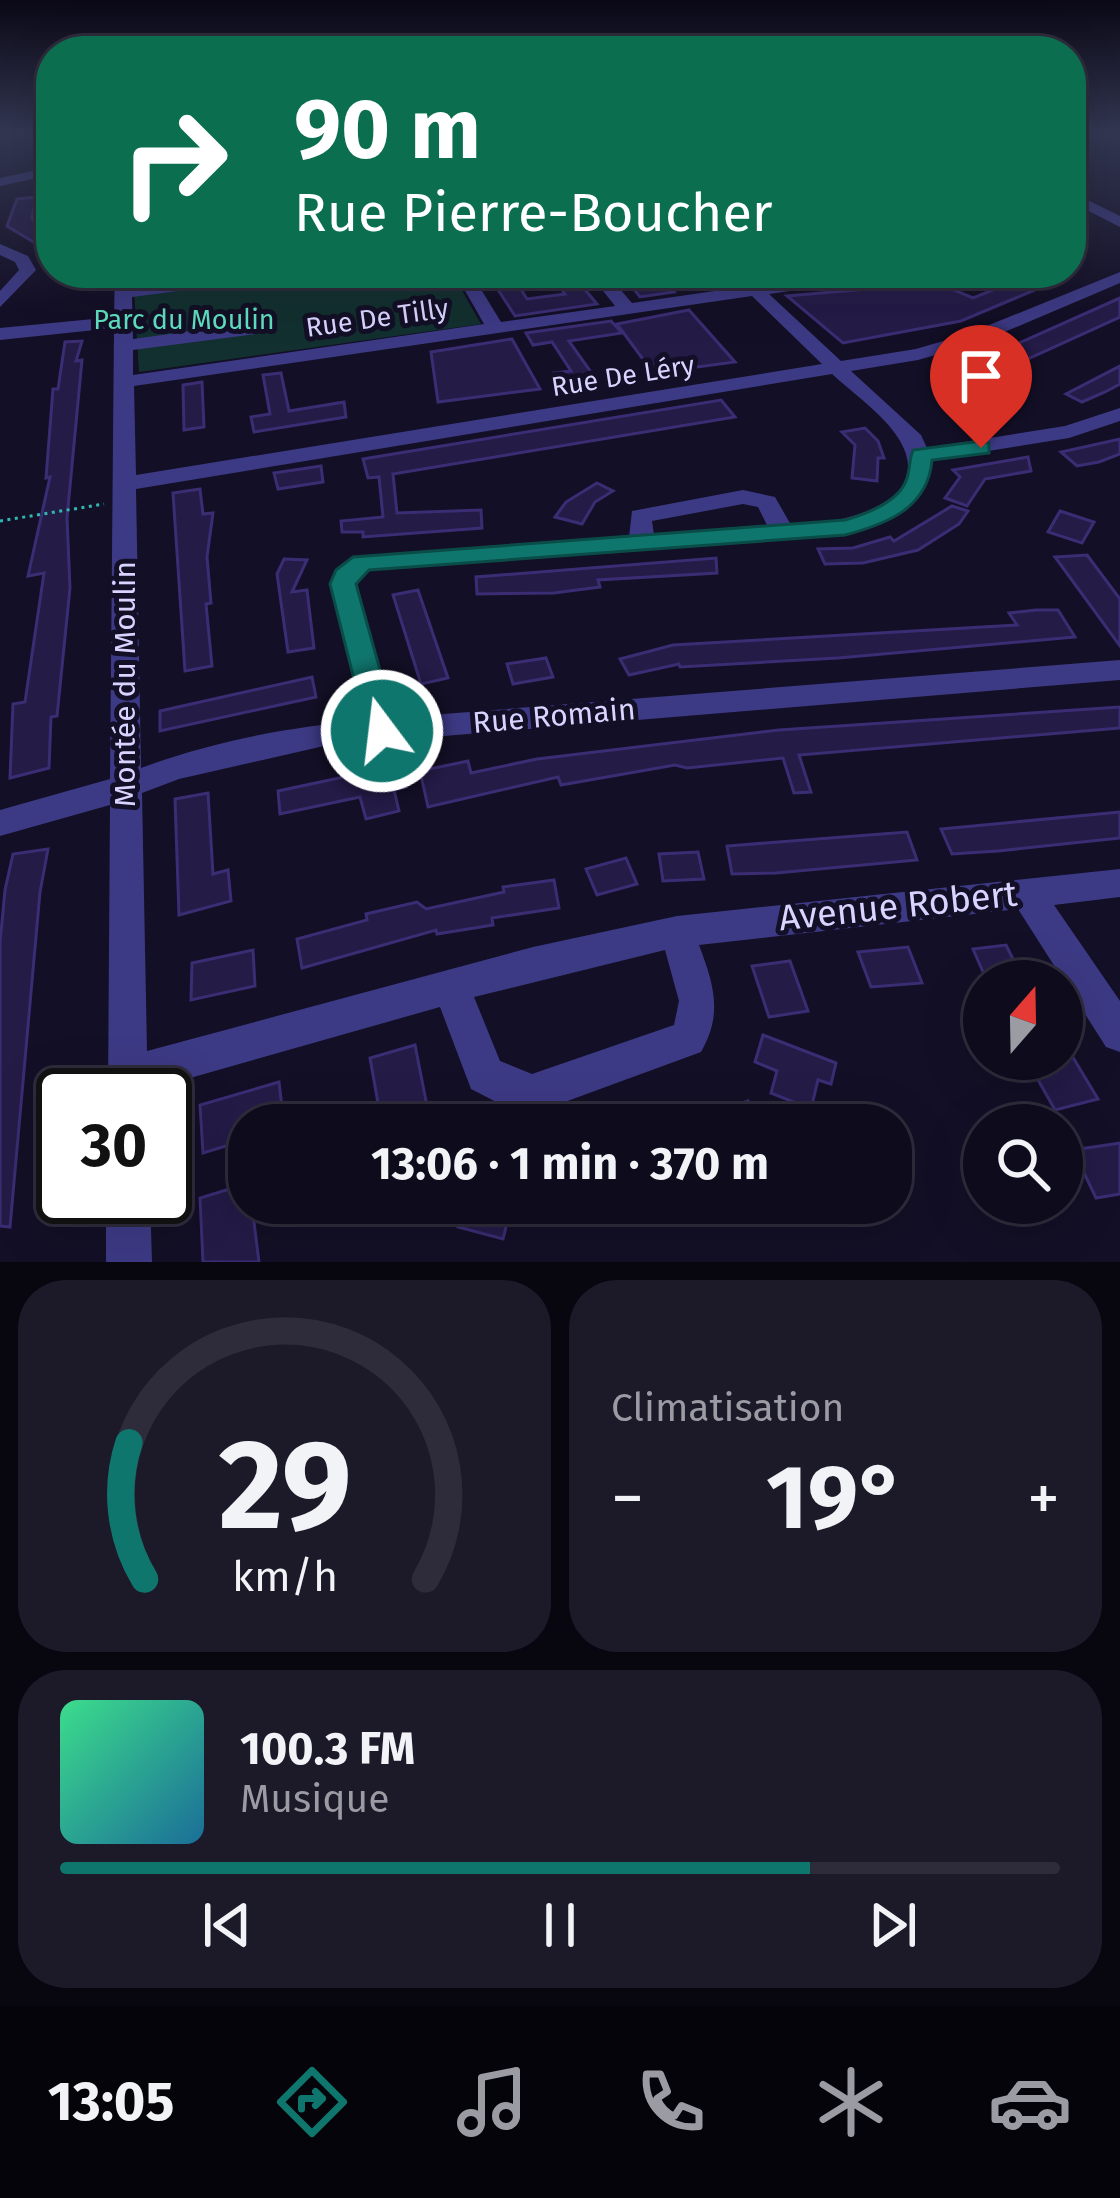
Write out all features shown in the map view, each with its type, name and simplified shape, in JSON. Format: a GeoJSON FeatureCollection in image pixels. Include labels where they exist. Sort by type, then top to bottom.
{"type":"FeatureCollection","features":[{"type":"Feature","properties":{"kind":"street"},"geometry":{"type":"LineString","coordinates":[[1086,204],[1120,221]]}},
{"type":"Feature","properties":{"kind":"street"},"geometry":{"type":"LineString","coordinates":[[0,249],[22,259],[28,270],[0,302]]}},
{"type":"Feature","properties":{"kind":"street","name":"Rue De Léry"},"geometry":{"type":"LineString","coordinates":[[124,492],[958,343],[1120,277]]}},
{"type":"Feature","properties":{"kind":"street","name":"Montée du Moulin"},"geometry":{"type":"LineString","coordinates":[[122,288],[128,1068]]}},
{"type":"Feature","properties":{"kind":"street"},"geometry":{"type":"LineString","coordinates":[[122,293],[161,288]]}},
{"type":"Feature","properties":{"kind":"street","name":"Rue De Tilly"},"geometry":{"type":"LineString","coordinates":[[472,288],[496,329]]}},
{"type":"Feature","properties":{"kind":"street"},"geometry":{"type":"LineString","coordinates":[[610,288],[628,310]]}},
{"type":"Feature","properties":{"kind":"street"},"geometry":{"type":"LineString","coordinates":[[382,731],[343,584],[352,568],[377,560],[845,527],[888,513],[915,490],[921,455],[913,440],[753,288]]}},
{"type":"Feature","properties":{"kind":"street","name":"Rue De Tilly"},"geometry":{"type":"LineString","coordinates":[[123,382],[782,288]]}},
{"type":"Feature","properties":{"kind":"street"},"geometry":{"type":"LineString","coordinates":[[0,334],[256,328]]}},
{"type":"Feature","properties":{"kind":"street"},"geometry":{"type":"LineString","coordinates":[[921,455],[1069,432],[1120,414]]}},
{"type":"Feature","properties":{"kind":"street"},"geometry":{"type":"LineString","coordinates":[[642,543],[640,516],[743,497],[766,502],[783,533]]}},
{"type":"Feature","properties":{"kind":"street","name":"Rue Romain"},"geometry":{"type":"LineString","coordinates":[[0,823],[174,768],[298,739],[1120,670]]}},
{"type":"Feature","properties":{"kind":"street","name":"Avenue Robert"},"geometry":{"type":"LineString","coordinates":[[185,1068],[532,964],[677,932],[1120,883]]}},
{"type":"Feature","properties":{"kind":"street"},"geometry":{"type":"LineString","coordinates":[[1027,892],[1120,1034]]}},
{"type":"Feature","properties":{"kind":"street"},"geometry":{"type":"LineString","coordinates":[[452,988],[485,1075],[514,1091],[532,1094],[687,1039],[697,1027],[700,1011],[677,932]]}},
{"type":"Feature","properties":{"kind":"street"},"geometry":{"type":"LineString","coordinates":[[128,1224],[129,1262]]}},
{"type":"Feature","properties":{"kind":"path"},"geometry":{"type":"LineString","coordinates":[[0,521],[124,492]]}},
{"type":"Feature","properties":{"kind":"green space","name":"Parc du Moulin"},"geometry":{"type":"Polygon","coordinates":[[[134,288],[461,288],[481,324],[139,372],[134,288]]]}},
{"type":"Feature","properties":{"kind":"building"},"geometry":{"type":"Polygon","coordinates":[[[36,197],[32,217],[36,244],[7,226],[17,199],[36,197]]]}},
{"type":"Feature","properties":{"kind":"building"},"geometry":{"type":"Polygon","coordinates":[[[497,288],[520,288],[527,299],[565,294],[561,288],[584,288],[597,304],[515,316],[497,288]]]}},
{"type":"Feature","properties":{"kind":"building"},"geometry":{"type":"Polygon","coordinates":[[[633,288],[670,288],[674,292],[640,297],[633,288]]]}},
{"type":"Feature","properties":{"kind":"building"},"geometry":{"type":"Polygon","coordinates":[[[866,288],[949,288],[973,298],[998,288],[1039,288],[961,321],[843,343],[787,296],[866,288]]]}},
{"type":"Feature","properties":{"kind":"building"},"geometry":{"type":"Polygon","coordinates":[[[1120,298],[1120,317],[1008,368],[966,375],[950,362],[1010,347],[1120,298]]]}},
{"type":"Feature","properties":{"kind":"building"},"geometry":{"type":"Polygon","coordinates":[[[689,310],[735,362],[653,373],[617,324],[689,310]]]}},
{"type":"Feature","properties":{"kind":"building"},"geometry":{"type":"Polygon","coordinates":[[[611,321],[622,333],[569,341],[598,382],[562,387],[554,373],[571,371],[552,342],[533,345],[526,333],[611,321]]]}},
{"type":"Feature","properties":{"kind":"building"},"geometry":{"type":"Polygon","coordinates":[[[512,339],[540,389],[438,402],[431,352],[512,339]]]}},
{"type":"Feature","properties":{"kind":"building"},"geometry":{"type":"Polygon","coordinates":[[[82,341],[76,361],[82,360],[67,518],[70,588],[57,716],[51,717],[49,768],[10,778],[13,704],[25,702],[44,573],[28,576],[50,477],[46,478],[53,389],[58,389],[65,342],[82,341]]]}},
{"type":"Feature","properties":{"kind":"building"},"geometry":{"type":"Polygon","coordinates":[[[1120,366],[1120,384],[1105,392],[1082,402],[1066,394],[1120,366]]]}},
{"type":"Feature","properties":{"kind":"building"},"geometry":{"type":"Polygon","coordinates":[[[281,373],[289,411],[344,402],[346,417],[254,432],[251,417],[270,414],[263,375],[281,373]]]}},
{"type":"Feature","properties":{"kind":"building"},"geometry":{"type":"Polygon","coordinates":[[[202,382],[204,427],[184,430],[183,385],[202,382]]]}},
{"type":"Feature","properties":{"kind":"building"},"geometry":{"type":"Polygon","coordinates":[[[721,400],[735,417],[393,474],[397,513],[481,510],[482,528],[363,537],[363,532],[342,532],[341,521],[383,517],[379,477],[368,478],[363,459],[721,400]]]}},
{"type":"Feature","properties":{"kind":"building"},"geometry":{"type":"Polygon","coordinates":[[[865,428],[878,441],[884,458],[878,458],[877,481],[852,478],[855,445],[842,432],[865,428]]]}},
{"type":"Feature","properties":{"kind":"building"},"geometry":{"type":"Polygon","coordinates":[[[1120,439],[1120,454],[1099,462],[1077,466],[1061,452],[1120,439]]]}},
{"type":"Feature","properties":{"kind":"building"},"geometry":{"type":"Polygon","coordinates":[[[1028,457],[1031,471],[985,479],[967,506],[945,498],[960,477],[953,470],[1028,457]]]}},
{"type":"Feature","properties":{"kind":"building"},"geometry":{"type":"Polygon","coordinates":[[[321,466],[323,482],[278,489],[274,473],[321,466]]]}},
{"type":"Feature","properties":{"kind":"building"},"geometry":{"type":"Polygon","coordinates":[[[597,483],[613,491],[595,502],[582,524],[555,517],[566,502],[597,483]]]}},
{"type":"Feature","properties":{"kind":"building"},"geometry":{"type":"Polygon","coordinates":[[[200,489],[203,514],[213,513],[207,557],[211,603],[206,604],[212,666],[185,671],[173,493],[200,489]]]}},
{"type":"Feature","properties":{"kind":"building"},"geometry":{"type":"Polygon","coordinates":[[[952,506],[968,511],[959,524],[918,550],[863,563],[825,564],[818,549],[853,548],[890,537],[894,541],[952,506]]]}},
{"type":"Feature","properties":{"kind":"building"},"geometry":{"type":"Polygon","coordinates":[[[1060,511],[1094,522],[1082,543],[1048,532],[1060,511]]]}},
{"type":"Feature","properties":{"kind":"building"},"geometry":{"type":"Polygon","coordinates":[[[1087,555],[1120,599],[1120,646],[1055,557],[1087,555]]]}},
{"type":"Feature","properties":{"kind":"building"},"geometry":{"type":"Polygon","coordinates":[[[716,558],[717,573],[598,580],[600,587],[554,593],[477,594],[476,577],[716,558]]]}},
{"type":"Feature","properties":{"kind":"building"},"geometry":{"type":"Polygon","coordinates":[[[284,559],[307,560],[292,592],[307,590],[314,648],[288,652],[277,574],[284,559]]]}},
{"type":"Feature","properties":{"kind":"building"},"geometry":{"type":"Polygon","coordinates":[[[418,590],[448,678],[421,684],[393,595],[418,590]]]}},
{"type":"Feature","properties":{"kind":"building"},"geometry":{"type":"Polygon","coordinates":[[[1058,610],[1075,637],[838,658],[679,664],[629,675],[620,659],[673,645],[1017,625],[1009,613],[1058,610]]]}},
{"type":"Feature","properties":{"kind":"building"},"geometry":{"type":"Polygon","coordinates":[[[546,658],[553,677],[513,684],[507,664],[546,658]]]}},
{"type":"Feature","properties":{"kind":"building"},"geometry":{"type":"Polygon","coordinates":[[[312,677],[316,697],[160,731],[160,711],[312,677]]]}},
{"type":"Feature","properties":{"kind":"building"},"geometry":{"type":"Polygon","coordinates":[[[1120,707],[1120,728],[799,755],[811,792],[794,793],[783,758],[687,768],[675,765],[561,785],[558,777],[428,807],[420,771],[468,761],[471,773],[537,759],[779,730],[1120,707]]]}},
{"type":"Feature","properties":{"kind":"building"},"geometry":{"type":"Polygon","coordinates":[[[400,765],[406,787],[394,790],[399,811],[366,819],[360,797],[280,814],[278,791],[400,765]]]}},
{"type":"Feature","properties":{"kind":"building"},"geometry":{"type":"Polygon","coordinates":[[[208,793],[213,874],[228,870],[231,901],[179,915],[175,799],[208,793]]]}},
{"type":"Feature","properties":{"kind":"building"},"geometry":{"type":"Polygon","coordinates":[[[1120,812],[1120,838],[998,851],[952,854],[941,829],[1120,812]]]}},
{"type":"Feature","properties":{"kind":"building"},"geometry":{"type":"Polygon","coordinates":[[[907,832],[917,860],[776,873],[732,874],[727,846],[907,832]]]}},
{"type":"Feature","properties":{"kind":"building"},"geometry":{"type":"Polygon","coordinates":[[[48,849],[40,892],[10,1227],[0,1226],[0,943],[5,890],[13,854],[48,849]]]}},
{"type":"Feature","properties":{"kind":"building"},"geometry":{"type":"Polygon","coordinates":[[[698,852],[704,879],[663,881],[659,854],[698,852]]]}},
{"type":"Feature","properties":{"kind":"building"},"geometry":{"type":"Polygon","coordinates":[[[626,858],[637,884],[597,895],[586,869],[626,858]]]}},
{"type":"Feature","properties":{"kind":"building"},"geometry":{"type":"Polygon","coordinates":[[[554,880],[559,908],[492,918],[493,925],[437,934],[436,930],[302,968],[297,939],[367,920],[366,914],[417,902],[426,909],[504,892],[503,887],[554,880]]]}},
{"type":"Feature","properties":{"kind":"building"},"geometry":{"type":"Polygon","coordinates":[[[1006,945],[1014,960],[978,960],[973,949],[1006,945]]]}},
{"type":"Feature","properties":{"kind":"building"},"geometry":{"type":"Polygon","coordinates":[[[908,947],[922,983],[871,987],[858,952],[908,947]]]}},
{"type":"Feature","properties":{"kind":"building"},"geometry":{"type":"Polygon","coordinates":[[[253,950],[255,986],[191,1000],[192,963],[253,950]]]}},
{"type":"Feature","properties":{"kind":"building"},"geometry":{"type":"Polygon","coordinates":[[[790,961],[808,1011],[769,1017],[752,966],[790,961]]]}},
{"type":"Feature","properties":{"kind":"building"},"geometry":{"type":"Polygon","coordinates":[[[763,1035],[836,1063],[831,1084],[818,1080],[812,1104],[798,1104],[771,1093],[777,1071],[755,1062],[763,1035]]]}},
{"type":"Feature","properties":{"kind":"building"},"geometry":{"type":"Polygon","coordinates":[[[415,1045],[427,1104],[378,1104],[370,1058],[415,1045]]]}},
{"type":"Feature","properties":{"kind":"building"},"geometry":{"type":"Polygon","coordinates":[[[1083,1074],[1098,1099],[1078,1104],[1052,1104],[1038,1080],[1083,1080],[1083,1074]]]}},
{"type":"Feature","properties":{"kind":"building"},"geometry":{"type":"Polygon","coordinates":[[[279,1082],[282,1104],[228,1104],[228,1145],[203,1153],[200,1105],[279,1082]]]}},
{"type":"Feature","properties":{"kind":"building"},"geometry":{"type":"Polygon","coordinates":[[[1120,1143],[1120,1194],[1096,1198],[1083,1171],[1083,1149],[1120,1143]]]}},
{"type":"Feature","properties":{"kind":"building"},"geometry":{"type":"Polygon","coordinates":[[[228,1189],[228,1224],[254,1224],[259,1262],[203,1262],[200,1198],[228,1189]]]}},
{"type":"Feature","properties":{"kind":"building"},"geometry":{"type":"Polygon","coordinates":[[[459,1224],[507,1224],[503,1239],[459,1224]]]}},
{"type":"Feature","properties":{"kind":"route"},"geometry":{"type":"LineString","coordinates":[[382,731],[343,584],[345,575],[362,563],[845,527],[875,519],[907,499],[919,481],[921,455],[981,448]]}}]}
